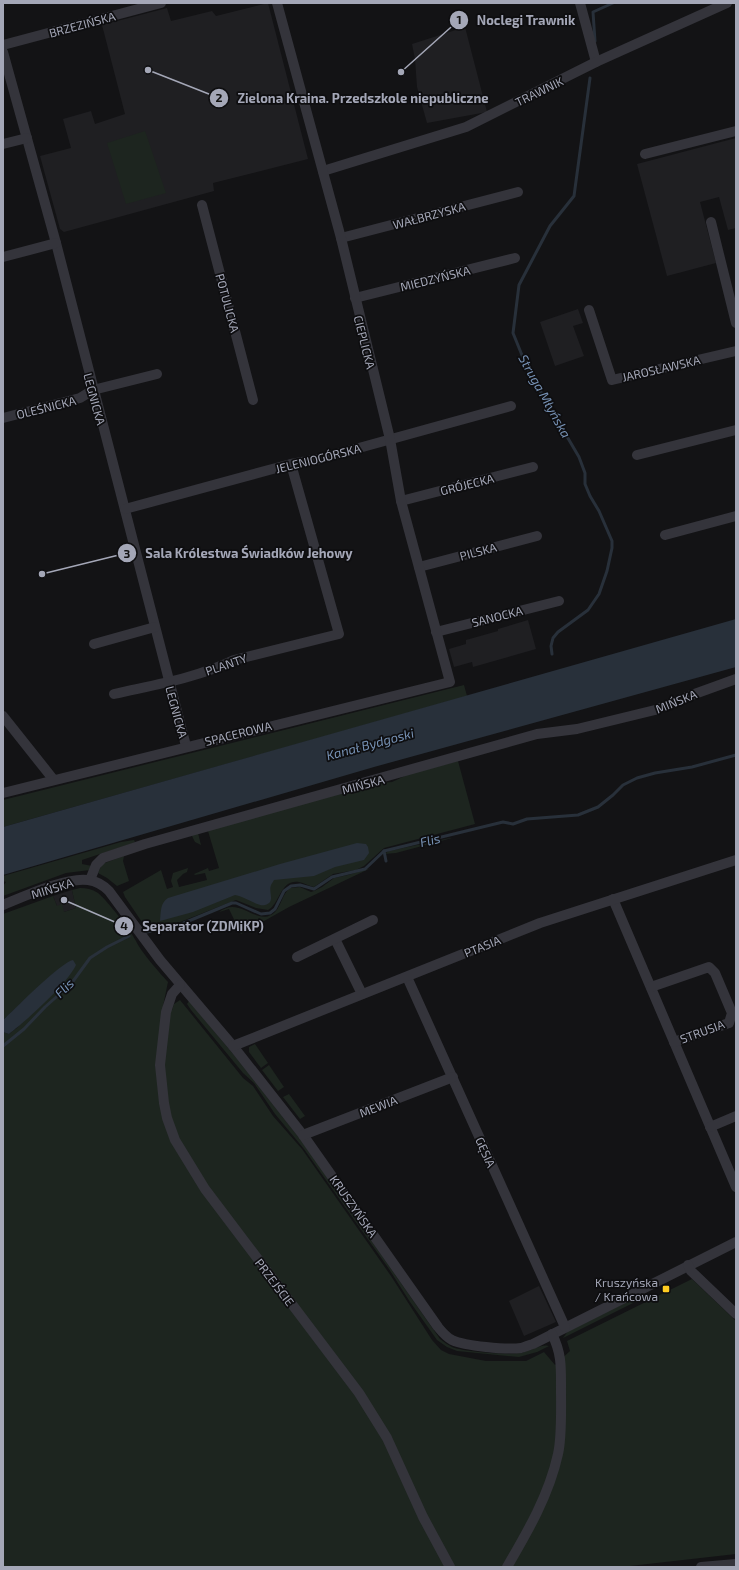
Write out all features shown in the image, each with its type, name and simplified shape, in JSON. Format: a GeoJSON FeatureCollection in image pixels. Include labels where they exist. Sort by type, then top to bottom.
{"type":"FeatureCollection","features":[{"type":"Feature","properties":{"kind":"street","name":"BRZEZIŃSKA"},"geometry":{"type":"LineString","coordinates":[[3,45],[161,3]]}},
{"type":"Feature","properties":{"kind":"street","name":"CIEPLICKA"},"geometry":{"type":"LineString","coordinates":[[277,3],[341,238],[390,439],[401,501],[450,682]]}},
{"type":"Feature","properties":{"kind":"street"},"geometry":{"type":"LineString","coordinates":[[580,3],[596,62]]}},
{"type":"Feature","properties":{"kind":"street","name":"TRAWNIK"},"geometry":{"type":"LineString","coordinates":[[323,171],[466,127],[596,62],[727,3]]}},
{"type":"Feature","properties":{"kind":"street","name":"LEGNICKA"},"geometry":{"type":"LineString","coordinates":[[3,52],[56,243],[186,746]]}},
{"type":"Feature","properties":{"kind":"street"},"geometry":{"type":"LineString","coordinates":[[645,154],[736,131]]}},
{"type":"Feature","properties":{"kind":"street"},"geometry":{"type":"LineString","coordinates":[[3,144],[27,138]]}},
{"type":"Feature","properties":{"kind":"street","name":"WAŁBRZYSKA"},"geometry":{"type":"LineString","coordinates":[[341,238],[518,192]]}},
{"type":"Feature","properties":{"kind":"street","name":"POTULICKA"},"geometry":{"type":"LineString","coordinates":[[202,205],[253,400]]}},
{"type":"Feature","properties":{"kind":"street"},"geometry":{"type":"LineString","coordinates":[[711,222],[736,322]]}},
{"type":"Feature","properties":{"kind":"street"},"geometry":{"type":"LineString","coordinates":[[3,257],[56,243]]}},
{"type":"Feature","properties":{"kind":"street","name":"MIEDZYŃSKA"},"geometry":{"type":"LineString","coordinates":[[355,298],[515,258]]}},
{"type":"Feature","properties":{"kind":"street","name":"JAROSŁAWSKA"},"geometry":{"type":"LineString","coordinates":[[589,310],[612,380],[736,351]]}},
{"type":"Feature","properties":{"kind":"street","name":"OLEŚNICKA"},"geometry":{"type":"LineString","coordinates":[[3,418],[80,398],[93,390],[157,374]]}},
{"type":"Feature","properties":{"kind":"street","name":"JELENIOGÓRSKA"},"geometry":{"type":"LineString","coordinates":[[125,509],[291,464],[320,459],[510,406]]}},
{"type":"Feature","properties":{"kind":"street"},"geometry":{"type":"LineString","coordinates":[[637,455],[736,430]]}},
{"type":"Feature","properties":{"kind":"street","name":"PLANTY"},"geometry":{"type":"LineString","coordinates":[[114,694],[169,681],[220,666],[234,660],[339,634],[291,464]]}},
{"type":"Feature","properties":{"kind":"street","name":"GRÓJECKA"},"geometry":{"type":"LineString","coordinates":[[401,501],[533,467]]}},
{"type":"Feature","properties":{"kind":"street"},"geometry":{"type":"LineString","coordinates":[[665,535],[736,516]]}},
{"type":"Feature","properties":{"kind":"street","name":"PILSKA"},"geometry":{"type":"LineString","coordinates":[[419,567],[537,536]]}},
{"type":"Feature","properties":{"kind":"street","name":"SANOCKA"},"geometry":{"type":"LineString","coordinates":[[436,632],[559,601]]}},
{"type":"Feature","properties":{"kind":"street"},"geometry":{"type":"LineString","coordinates":[[94,644],[155,627]]}},
{"type":"Feature","properties":{"kind":"street","name":"MIŃSKA"},"geometry":{"type":"LineString","coordinates":[[3,905],[62,883],[76,880],[90,880],[96,865],[103,858],[145,844],[536,734],[577,729],[655,710],[694,693],[736,679]]}},
{"type":"Feature","properties":{"kind":"street","name":"SPACEROWA"},"geometry":{"type":"LineString","coordinates":[[3,793],[53,779],[450,682]]}},
{"type":"Feature","properties":{"kind":"street"},"geometry":{"type":"LineString","coordinates":[[3,716],[53,779]]}},
{"type":"Feature","properties":{"kind":"street","name":"PTASIA"},"geometry":{"type":"LineString","coordinates":[[233,1046],[540,923],[736,860]]}},
{"type":"Feature","properties":{"kind":"street","name":"KRUSZYŃSKA"},"geometry":{"type":"LineString","coordinates":[[90,880],[99,883],[109,891],[180,985],[233,1046],[303,1136],[438,1327],[450,1339],[458,1342],[522,1348],[533,1344],[736,1242]]}},
{"type":"Feature","properties":{"kind":"street","name":"STRUSIA"},"geometry":{"type":"LineString","coordinates":[[613,899],[736,1187]]}},
{"type":"Feature","properties":{"kind":"street"},"geometry":{"type":"LineString","coordinates":[[297,957],[373,920]]}},
{"type":"Feature","properties":{"kind":"street"},"geometry":{"type":"LineString","coordinates":[[335,939],[362,994]]}},
{"type":"Feature","properties":{"kind":"street","name":"STRUSIA"},"geometry":{"type":"LineString","coordinates":[[651,987],[709,967],[715,973],[732,1013],[729,1023],[674,1042]]}},
{"type":"Feature","properties":{"kind":"street","name":"GĘSIA"},"geometry":{"type":"LineString","coordinates":[[407,976],[565,1327]]}},
{"type":"Feature","properties":{"kind":"street","name":"PRZEJŚCIE"},"geometry":{"type":"LineString","coordinates":[[180,985],[172,994],[166,1012],[160,1065],[164,1103],[167,1118],[175,1140],[189,1165],[222,1212],[359,1393],[387,1438],[423,1517],[450,1567]]}},
{"type":"Feature","properties":{"kind":"street","name":"MEWIA"},"geometry":{"type":"LineString","coordinates":[[303,1136],[453,1077]]}},
{"type":"Feature","properties":{"kind":"street"},"geometry":{"type":"LineString","coordinates":[[710,1127],[736,1116]]}},
{"type":"Feature","properties":{"kind":"street"},"geometry":{"type":"LineString","coordinates":[[688,1265],[692,1272],[736,1314]]}},
{"type":"Feature","properties":{"kind":"street"},"geometry":{"type":"LineString","coordinates":[[507,1567],[532,1526],[547,1489],[559,1453],[561,1359],[552,1334]]}},
{"type":"Feature","properties":{"kind":"street"},"geometry":{"type":"LineString","coordinates":[[701,1567],[736,1564]]}},
{"type":"Feature","properties":{"kind":"shaded area"},"geometry":{"type":"Polygon","coordinates":[[[268,3],[308,159],[213,183],[214,191],[64,232],[60,229],[40,156],[71,148],[63,119],[91,111],[95,124],[125,114],[102,25],[167,8],[171,21],[212,11],[216,16],[268,3]]]}},
{"type":"Feature","properties":{"kind":"shaded area"},"geometry":{"type":"Polygon","coordinates":[[[465,27],[487,112],[427,123],[417,87],[415,59],[412,44],[465,27]]]}},
{"type":"Feature","properties":{"kind":"shaded area"},"geometry":{"type":"Polygon","coordinates":[[[145,131],[166,193],[126,204],[107,143],[145,131]]]}},
{"type":"Feature","properties":{"kind":"shaded area"},"geometry":{"type":"Polygon","coordinates":[[[736,138],[736,228],[728,230],[719,197],[700,202],[716,263],[667,276],[637,164],[736,138]]]}},
{"type":"Feature","properties":{"kind":"shaded area"},"geometry":{"type":"Polygon","coordinates":[[[578,309],[583,323],[573,326],[584,356],[555,366],[540,322],[578,309]]]}},
{"type":"Feature","properties":{"kind":"shaded area"},"geometry":{"type":"Polygon","coordinates":[[[528,620],[536,649],[473,667],[472,662],[454,667],[449,649],[466,644],[466,640],[498,631],[498,629],[528,620]]]}},
{"type":"Feature","properties":{"kind":"shaded area"},"geometry":{"type":"Polygon","coordinates":[[[464,685],[467,696],[3,827],[3,800],[464,685]]]}},
{"type":"Feature","properties":{"kind":"shaded area"},"geometry":{"type":"Polygon","coordinates":[[[458,761],[475,824],[384,848],[364,866],[356,870],[333,874],[314,887],[299,882],[288,884],[272,907],[268,910],[256,908],[236,900],[180,922],[146,928],[123,892],[161,870],[167,889],[173,887],[171,881],[173,873],[188,868],[187,872],[177,880],[179,887],[207,880],[205,873],[194,874],[208,868],[209,871],[219,868],[208,831],[198,833],[201,845],[195,842],[192,836],[193,834],[370,784],[392,782],[409,774],[458,761]]]}},
{"type":"Feature","properties":{"kind":"shaded area"},"geometry":{"type":"Polygon","coordinates":[[[452,838],[396,853],[384,854],[389,851],[452,838]]]}},
{"type":"Feature","properties":{"kind":"shaded area"},"geometry":{"type":"Polygon","coordinates":[[[134,840],[135,842],[133,843],[82,860],[82,864],[92,866],[90,870],[66,873],[3,896],[3,886],[6,882],[3,881],[3,876],[121,842],[134,840]]]}},
{"type":"Feature","properties":{"kind":"shaded area"},"geometry":{"type":"Polygon","coordinates":[[[124,856],[123,861],[129,881],[117,886],[98,873],[102,864],[124,856]]]}},
{"type":"Feature","properties":{"kind":"shaded area"},"geometry":{"type":"Polygon","coordinates":[[[371,868],[289,907],[241,934],[229,909],[219,912],[226,908],[233,907],[265,917],[271,915],[277,910],[285,894],[290,888],[300,887],[311,892],[322,887],[334,878],[371,868]]]}},
{"type":"Feature","properties":{"kind":"shaded area"},"geometry":{"type":"Polygon","coordinates":[[[80,888],[91,890],[102,896],[124,923],[138,946],[168,982],[163,1006],[172,1010],[174,1004],[180,1000],[243,1078],[253,1086],[273,1116],[302,1149],[391,1276],[432,1340],[441,1350],[449,1354],[486,1361],[526,1361],[544,1352],[555,1365],[570,1351],[567,1341],[692,1279],[736,1321],[736,1554],[621,1567],[3,1567],[3,1032],[9,1034],[18,1027],[56,971],[3,1020],[3,914],[53,896],[57,906],[62,904],[64,912],[76,908],[72,890],[80,888]]]}},
{"type":"Feature","properties":{"kind":"shaded area"},"geometry":{"type":"Polygon","coordinates":[[[72,890],[76,908],[64,912],[57,906],[53,896],[72,890]]]}},
{"type":"Feature","properties":{"kind":"shaded area"},"geometry":{"type":"Polygon","coordinates":[[[189,1001],[234,1055],[304,1144],[440,1339],[450,1346],[458,1349],[476,1352],[514,1354],[546,1345],[549,1346],[537,1352],[519,1357],[457,1351],[447,1347],[437,1340],[304,1149],[275,1114],[254,1083],[243,1073],[191,1010],[187,1004],[189,1001]]]}},
{"type":"Feature","properties":{"kind":"shaded area"},"geometry":{"type":"Polygon","coordinates":[[[255,1044],[268,1063],[261,1068],[249,1052],[249,1047],[255,1044]]]}},
{"type":"Feature","properties":{"kind":"shaded area"},"geometry":{"type":"Polygon","coordinates":[[[269,1065],[284,1087],[278,1091],[262,1070],[269,1065]]]}},
{"type":"Feature","properties":{"kind":"shaded area"},"geometry":{"type":"Polygon","coordinates":[[[289,1094],[305,1116],[300,1119],[283,1097],[289,1094]]]}},
{"type":"Feature","properties":{"kind":"shaded area"},"geometry":{"type":"Polygon","coordinates":[[[539,1286],[556,1322],[524,1336],[509,1301],[539,1286]]]}},
{"type":"Feature","properties":{"kind":"shaded area"},"geometry":{"type":"Polygon","coordinates":[[[639,1296],[639,1300],[563,1338],[568,1331],[639,1296]]]}},
{"type":"Feature","properties":{"kind":"water","name":"Kanał Bydgoski"},"geometry":{"type":"Polygon","coordinates":[[[736,619],[736,667],[374,767],[3,875],[3,827],[736,619]]]}},
{"type":"Feature","properties":{"kind":"water"},"geometry":{"type":"Polygon","coordinates":[[[357,843],[366,844],[368,847],[369,853],[364,860],[335,867],[314,876],[274,880],[270,888],[271,899],[268,904],[262,905],[235,895],[193,912],[160,921],[162,905],[168,898],[280,864],[357,843]]]}},
{"type":"Feature","properties":{"kind":"water"},"geometry":{"type":"Polygon","coordinates":[[[73,960],[76,965],[56,991],[36,1011],[9,1034],[3,1032],[3,1020],[49,977],[73,960]]]}},
{"type":"Feature","properties":{"kind":"waterway","name":"Struga Młyńska"},"geometry":{"type":"LineString","coordinates":[[595,41],[593,12],[613,3]]}},
{"type":"Feature","properties":{"kind":"waterway","name":"Struga Młyńska"},"geometry":{"type":"LineString","coordinates":[[552,654],[551,646],[553,638],[558,632],[588,610],[599,594],[607,571],[612,541],[585,484],[585,473],[579,457],[528,370],[513,333],[519,285],[550,226],[574,196],[590,78]]}},
{"type":"Feature","properties":{"kind":"waterway","name":"Flis"},"geometry":{"type":"LineString","coordinates":[[142,933],[179,925],[232,903],[236,903],[261,914],[270,913],[275,909],[284,891],[291,886],[300,885],[314,889],[332,877],[365,869],[384,851],[503,822],[513,824],[527,819],[578,815],[598,807],[623,785],[637,778],[655,773],[692,767],[736,755]]}},
{"type":"Feature","properties":{"kind":"waterway"},"geometry":{"type":"LineString","coordinates":[[384,851],[386,861]]}},
{"type":"Feature","properties":{"kind":"waterway","name":"Flis"},"geometry":{"type":"LineString","coordinates":[[3,1046],[24,1029],[45,1007],[71,984],[90,958],[107,947],[129,936]]}},
{"type":"Feature","properties":{"kind":"place","name":"Zielona Kraina. Przedszkole niepubliczne"},"geometry":{"type":"Point","coordinates":[148,70]}},
{"type":"Feature","properties":{"kind":"place","name":"Noclegi Trawnik"},"geometry":{"type":"Point","coordinates":[401,72]}},
{"type":"Feature","properties":{"kind":"place","name":"Sala Królestwa Świadków Jehowy"},"geometry":{"type":"Point","coordinates":[42,574]}},
{"type":"Feature","properties":{"kind":"place","name":"Separator (ZDMiKP)"},"geometry":{"type":"Point","coordinates":[64,900]}},
{"type":"Feature","properties":{"kind":"place","name":"Kruszyńska / Krańcowa"},"geometry":{"type":"Point","coordinates":[666,1289]}}]}
